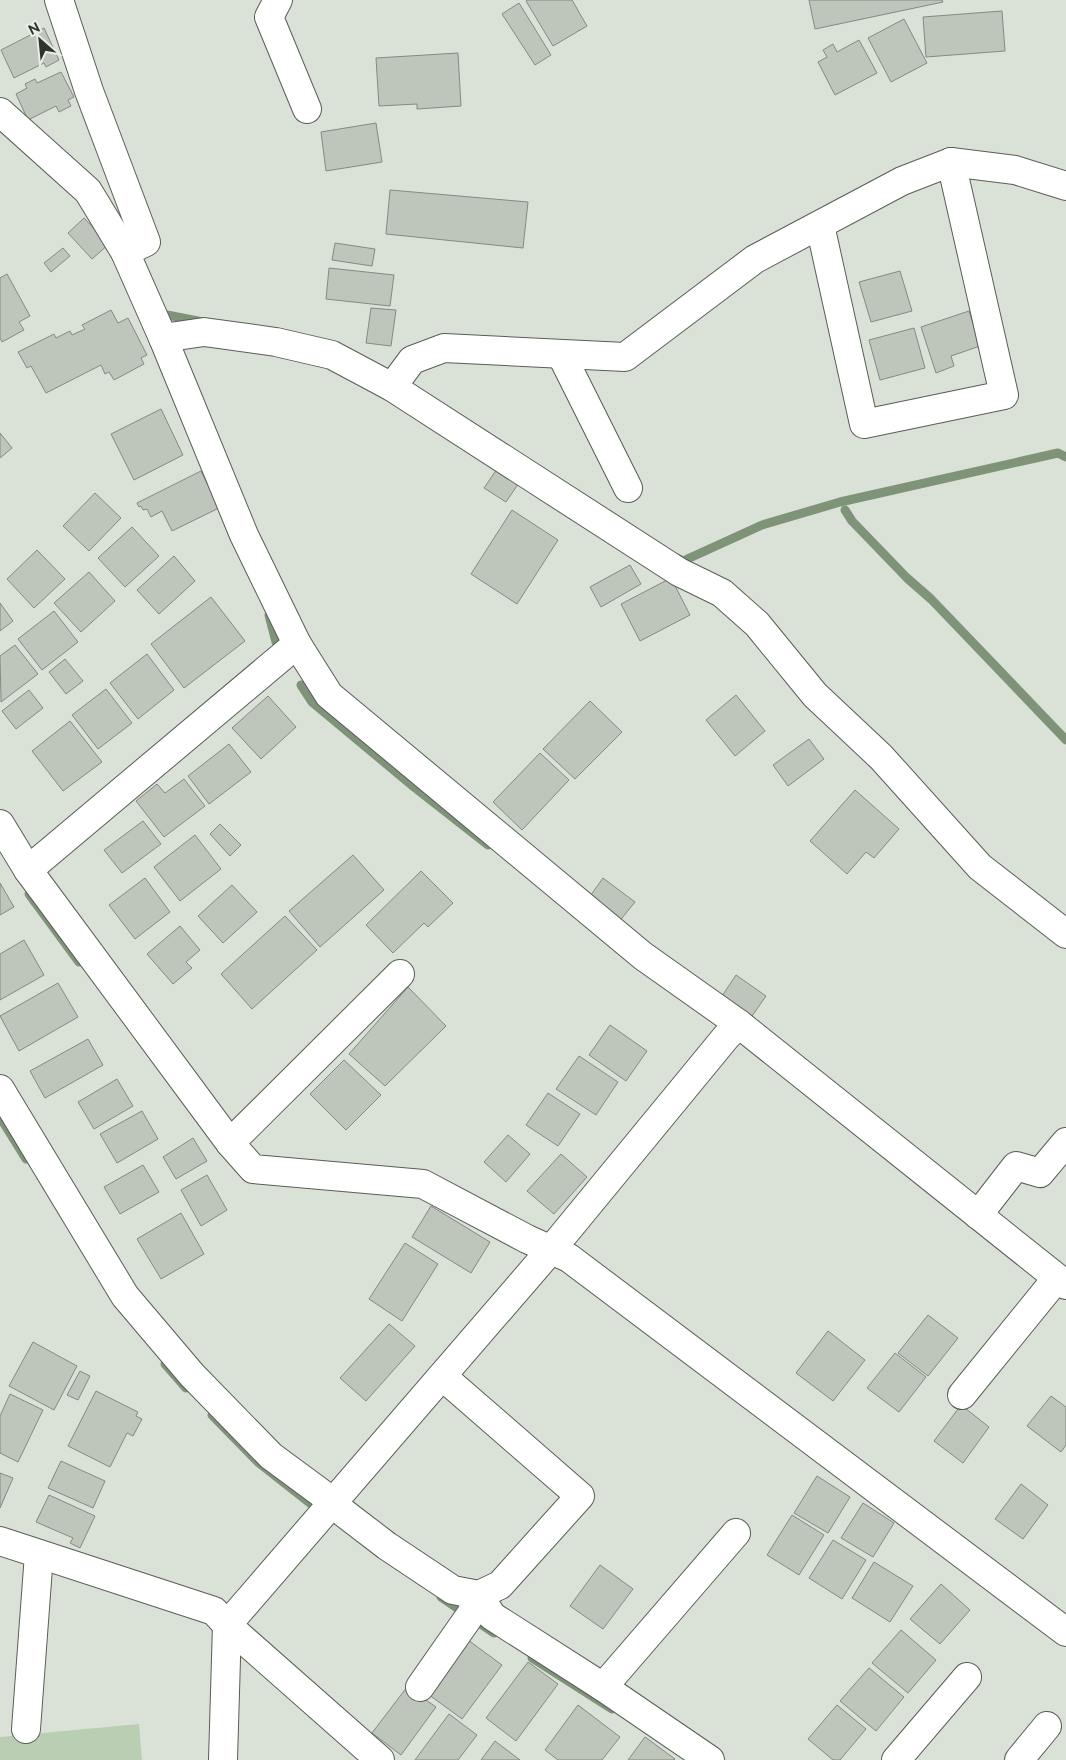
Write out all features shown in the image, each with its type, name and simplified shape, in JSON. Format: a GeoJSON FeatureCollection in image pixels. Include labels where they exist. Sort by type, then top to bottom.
{"type":"FeatureCollection","features":[{"type":"Feature","properties":{"kind":"street"},"geometry":{"type":"LineString","coordinates":[[59,0],[89,91],[146,242],[125,252]]}},
{"type":"Feature","properties":{"kind":"street"},"geometry":{"type":"LineString","coordinates":[[278,0],[270,17],[307,109]]}},
{"type":"Feature","properties":{"kind":"street"},"geometry":{"type":"LineString","coordinates":[[0,112],[88,191],[125,252],[163,338],[244,535],[297,644],[329,695],[733,1030],[873,1129],[978,1215],[1055,1284],[962,1395]]}},
{"type":"Feature","properties":{"kind":"street"},"geometry":{"type":"LineString","coordinates":[[392,387],[412,360],[444,348],[625,357],[755,259],[902,181],[951,162],[1015,170],[1066,186]]}},
{"type":"Feature","properties":{"kind":"street"},"geometry":{"type":"LineString","coordinates":[[820,224],[864,424],[1004,395],[951,162]]}},
{"type":"Feature","properties":{"kind":"street"},"geometry":{"type":"LineString","coordinates":[[163,338],[204,332],[276,342],[332,354],[392,387],[678,572],[722,593],[757,624],[815,695],[882,757],[980,866],[1066,934]]}},
{"type":"Feature","properties":{"kind":"street"},"geometry":{"type":"LineString","coordinates":[[561,354],[628,488]]}},
{"type":"Feature","properties":{"kind":"street"},"geometry":{"type":"LineString","coordinates":[[28,870],[297,644]]}},
{"type":"Feature","properties":{"kind":"street"},"geometry":{"type":"LineString","coordinates":[[0,824],[28,870],[230,1143],[253,1168],[423,1184],[555,1244],[569,1258],[1066,1632]]}},
{"type":"Feature","properties":{"kind":"street"},"geometry":{"type":"LineString","coordinates":[[230,1143],[400,974]]}},
{"type":"Feature","properties":{"kind":"street"},"geometry":{"type":"LineString","coordinates":[[223,1760],[227,1625],[555,1244],[733,1030]]}},
{"type":"Feature","properties":{"kind":"street"},"geometry":{"type":"LineString","coordinates":[[0,1089],[125,1296],[192,1375],[271,1456],[327,1508],[340,1510],[387,1546],[453,1590],[472,1610],[492,1616],[604,1688],[710,1760]]}},
{"type":"Feature","properties":{"kind":"street"},"geometry":{"type":"LineString","coordinates":[[978,1215],[1016,1166],[1040,1173],[1066,1142]]}},
{"type":"Feature","properties":{"kind":"street"},"geometry":{"type":"LineString","coordinates":[[420,1687],[472,1610],[500,1585],[580,1496],[442,1376]]}},
{"type":"Feature","properties":{"kind":"street"},"geometry":{"type":"LineString","coordinates":[[604,1688],[736,1533]]}},
{"type":"Feature","properties":{"kind":"street"},"geometry":{"type":"LineString","coordinates":[[0,1541],[214,1611],[227,1625],[380,1760]]}},
{"type":"Feature","properties":{"kind":"street"},"geometry":{"type":"LineString","coordinates":[[26,1729],[38,1554]]}},
{"type":"Feature","properties":{"kind":"street"},"geometry":{"type":"LineString","coordinates":[[896,1760],[967,1677]]}},
{"type":"Feature","properties":{"kind":"street"},"geometry":{"type":"LineString","coordinates":[[1019,1760],[1047,1726]]}},
{"type":"Feature","properties":{"kind":"green space"},"geometry":{"type":"Polygon","coordinates":[[[139,1724],[142,1760],[0,1760],[0,1737],[139,1724]]]}},
{"type":"Feature","properties":{"kind":"building"},"geometry":{"type":"Polygon","coordinates":[[[527,0],[572,0],[587,26],[553,46],[527,0]]]}},
{"type":"Feature","properties":{"kind":"building"},"geometry":{"type":"Polygon","coordinates":[[[809,0],[942,0],[943,2],[815,29],[809,0]]]}},
{"type":"Feature","properties":{"kind":"building"},"geometry":{"type":"Polygon","coordinates":[[[519,3],[551,55],[535,65],[502,14],[519,3]]]}},
{"type":"Feature","properties":{"kind":"building"},"geometry":{"type":"Polygon","coordinates":[[[1002,11],[1005,51],[926,57],[923,17],[1002,11]]]}},
{"type":"Feature","properties":{"kind":"building"},"geometry":{"type":"Polygon","coordinates":[[[904,19],[927,63],[891,82],[868,38],[904,19]]]}},
{"type":"Feature","properties":{"kind":"building"},"geometry":{"type":"Polygon","coordinates":[[[44,28],[59,60],[46,67],[44,63],[14,78],[1,50],[44,28]]]}},
{"type":"Feature","properties":{"kind":"building"},"geometry":{"type":"Polygon","coordinates":[[[859,40],[877,73],[835,95],[818,62],[827,57],[823,50],[833,44],[837,52],[859,40]]]}},
{"type":"Feature","properties":{"kind":"building"},"geometry":{"type":"Polygon","coordinates":[[[458,53],[461,106],[417,109],[417,104],[379,106],[376,58],[458,53]]]}},
{"type":"Feature","properties":{"kind":"building"},"geometry":{"type":"Polygon","coordinates":[[[61,72],[74,97],[68,100],[71,106],[59,112],[56,106],[28,120],[16,94],[27,88],[25,84],[35,79],[37,83],[61,72]]]}},
{"type":"Feature","properties":{"kind":"building"},"geometry":{"type":"Polygon","coordinates":[[[376,123],[382,162],[326,171],[321,132],[376,123]]]}},
{"type":"Feature","properties":{"kind":"building"},"geometry":{"type":"Polygon","coordinates":[[[390,190],[528,202],[523,248],[386,234],[390,190]]]}},
{"type":"Feature","properties":{"kind":"building"},"geometry":{"type":"Polygon","coordinates":[[[84,218],[109,244],[92,259],[68,233],[84,218]]]}},
{"type":"Feature","properties":{"kind":"building"},"geometry":{"type":"Polygon","coordinates":[[[335,243],[375,249],[372,266],[332,260],[335,243]]]}},
{"type":"Feature","properties":{"kind":"building"},"geometry":{"type":"Polygon","coordinates":[[[63,248],[70,256],[51,272],[44,263],[63,248]]]}},
{"type":"Feature","properties":{"kind":"building"},"geometry":{"type":"Polygon","coordinates":[[[329,268],[394,275],[390,306],[326,299],[329,268]]]}},
{"type":"Feature","properties":{"kind":"building"},"geometry":{"type":"Polygon","coordinates":[[[900,271],[912,311],[871,322],[859,282],[900,271]]]}},
{"type":"Feature","properties":{"kind":"building"},"geometry":{"type":"Polygon","coordinates":[[[7,274],[30,316],[19,322],[24,330],[2,342],[0,338],[0,278],[7,274]]]}},
{"type":"Feature","properties":{"kind":"building"},"geometry":{"type":"Polygon","coordinates":[[[371,308],[396,310],[391,346],[366,343],[371,308]]]}},
{"type":"Feature","properties":{"kind":"building"},"geometry":{"type":"Polygon","coordinates":[[[111,310],[118,323],[128,318],[147,355],[141,358],[144,364],[114,380],[109,372],[105,374],[101,365],[46,393],[31,366],[27,368],[18,352],[54,334],[56,338],[70,331],[72,335],[85,329],[82,325],[111,310]]]}},
{"type":"Feature","properties":{"kind":"building"},"geometry":{"type":"Polygon","coordinates":[[[969,311],[980,346],[951,356],[954,366],[936,373],[921,327],[969,311]]]}},
{"type":"Feature","properties":{"kind":"building"},"geometry":{"type":"Polygon","coordinates":[[[914,328],[925,368],[880,380],[869,340],[914,328]]]}},
{"type":"Feature","properties":{"kind":"building"},"geometry":{"type":"Polygon","coordinates":[[[161,409],[183,455],[134,480],[111,434],[161,409]]]}},
{"type":"Feature","properties":{"kind":"building"},"geometry":{"type":"Polygon","coordinates":[[[0,433],[12,448],[0,458],[0,433]]]}},
{"type":"Feature","properties":{"kind":"building"},"geometry":{"type":"Polygon","coordinates":[[[499,466],[521,480],[506,502],[484,488],[499,466]]]}},
{"type":"Feature","properties":{"kind":"building"},"geometry":{"type":"Polygon","coordinates":[[[201,471],[219,508],[172,531],[162,511],[151,517],[147,509],[143,510],[141,506],[139,507],[137,503],[201,471]]]}},
{"type":"Feature","properties":{"kind":"building"},"geometry":{"type":"Polygon","coordinates":[[[95,493],[121,518],[89,551],[63,526],[95,493]]]}},
{"type":"Feature","properties":{"kind":"building"},"geometry":{"type":"Polygon","coordinates":[[[512,510],[558,540],[517,604],[471,574],[512,510]]]}},
{"type":"Feature","properties":{"kind":"building"},"geometry":{"type":"Polygon","coordinates":[[[132,527],[159,556],[125,587],[98,558],[132,527]]]}},
{"type":"Feature","properties":{"kind":"building"},"geometry":{"type":"Polygon","coordinates":[[[37,550],[65,579],[34,608],[7,579],[37,550]]]}},
{"type":"Feature","properties":{"kind":"building"},"geometry":{"type":"Polygon","coordinates":[[[174,556],[195,581],[159,614],[137,590],[174,556]]]}},
{"type":"Feature","properties":{"kind":"building"},"geometry":{"type":"Polygon","coordinates":[[[630,565],[641,584],[601,607],[590,587],[630,565]]]}},
{"type":"Feature","properties":{"kind":"building"},"geometry":{"type":"Polygon","coordinates":[[[89,572],[115,601],[81,632],[54,603],[89,572]]]}},
{"type":"Feature","properties":{"kind":"building"},"geometry":{"type":"Polygon","coordinates":[[[671,578],[690,615],[640,641],[621,604],[671,578]]]}},
{"type":"Feature","properties":{"kind":"building"},"geometry":{"type":"Polygon","coordinates":[[[211,597],[245,641],[184,688],[151,644],[211,597]]]}},
{"type":"Feature","properties":{"kind":"building"},"geometry":{"type":"Polygon","coordinates":[[[0,603],[13,621],[0,631],[0,603]]]}},
{"type":"Feature","properties":{"kind":"building"},"geometry":{"type":"Polygon","coordinates":[[[54,611],[78,642],[42,670],[18,639],[54,611]]]}},
{"type":"Feature","properties":{"kind":"building"},"geometry":{"type":"Polygon","coordinates":[[[15,645],[38,674],[1,702],[0,656],[15,645]]]}},
{"type":"Feature","properties":{"kind":"building"},"geometry":{"type":"Polygon","coordinates":[[[147,654],[174,690],[138,719],[110,683],[147,654]]]}},
{"type":"Feature","properties":{"kind":"building"},"geometry":{"type":"Polygon","coordinates":[[[65,659],[83,681],[66,694],[49,672],[65,659]]]}},
{"type":"Feature","properties":{"kind":"building"},"geometry":{"type":"Polygon","coordinates":[[[106,689],[132,723],[98,749],[72,715],[106,689]]]}},
{"type":"Feature","properties":{"kind":"building"},"geometry":{"type":"Polygon","coordinates":[[[29,690],[43,708],[16,729],[2,711],[29,690]]]}},
{"type":"Feature","properties":{"kind":"building"},"geometry":{"type":"Polygon","coordinates":[[[736,695],[765,731],[735,756],[706,720],[736,695]]]}},
{"type":"Feature","properties":{"kind":"building"},"geometry":{"type":"Polygon","coordinates":[[[268,696],[296,727],[261,759],[232,728],[268,696]]]}},
{"type":"Feature","properties":{"kind":"building"},"geometry":{"type":"Polygon","coordinates":[[[590,701],[622,732],[575,779],[543,749],[590,701]]]}},
{"type":"Feature","properties":{"kind":"building"},"geometry":{"type":"Polygon","coordinates":[[[70,721],[102,762],[63,791],[32,751],[70,721]]]}},
{"type":"Feature","properties":{"kind":"building"},"geometry":{"type":"Polygon","coordinates":[[[809,739],[824,759],[788,786],[773,765],[809,739]]]}},
{"type":"Feature","properties":{"kind":"building"},"geometry":{"type":"Polygon","coordinates":[[[229,744],[251,772],[209,804],[188,776],[229,744]]]}},
{"type":"Feature","properties":{"kind":"building"},"geometry":{"type":"Polygon","coordinates":[[[540,753],[569,780],[522,830],[493,802],[540,753]]]}},
{"type":"Feature","properties":{"kind":"building"},"geometry":{"type":"Polygon","coordinates":[[[184,779],[205,806],[164,837],[136,801],[157,784],[165,793],[184,779]]]}},
{"type":"Feature","properties":{"kind":"building"},"geometry":{"type":"Polygon","coordinates":[[[855,790],[899,829],[874,858],[866,852],[847,874],[810,841],[855,790]]]}},
{"type":"Feature","properties":{"kind":"building"},"geometry":{"type":"Polygon","coordinates":[[[143,821],[161,844],[122,873],[104,850],[143,821]]]}},
{"type":"Feature","properties":{"kind":"building"},"geometry":{"type":"Polygon","coordinates":[[[220,824],[241,845],[230,856],[210,834],[220,824]]]}},
{"type":"Feature","properties":{"kind":"building"},"geometry":{"type":"Polygon","coordinates":[[[195,835],[221,869],[180,901],[154,867],[195,835]]]}},
{"type":"Feature","properties":{"kind":"building"},"geometry":{"type":"Polygon","coordinates":[[[353,855],[384,890],[320,947],[289,911],[353,855]]]}},
{"type":"Feature","properties":{"kind":"building"},"geometry":{"type":"Polygon","coordinates":[[[421,871],[453,903],[428,927],[424,923],[393,953],[366,925],[421,871]]]}},
{"type":"Feature","properties":{"kind":"building"},"geometry":{"type":"Polygon","coordinates":[[[145,878],[170,912],[135,939],[109,905],[145,878]]]}},
{"type":"Feature","properties":{"kind":"building"},"geometry":{"type":"Polygon","coordinates":[[[603,878],[635,902],[618,923],[588,899],[603,878]]]}},
{"type":"Feature","properties":{"kind":"building"},"geometry":{"type":"Polygon","coordinates":[[[0,883],[14,907],[0,915],[0,883]]]}},
{"type":"Feature","properties":{"kind":"building"},"geometry":{"type":"Polygon","coordinates":[[[232,885],[257,912],[223,943],[198,916],[232,885]]]}},
{"type":"Feature","properties":{"kind":"building"},"geometry":{"type":"Polygon","coordinates":[[[285,916],[317,950],[252,1009],[221,974],[285,916]]]}},
{"type":"Feature","properties":{"kind":"building"},"geometry":{"type":"Polygon","coordinates":[[[180,926],[200,950],[186,962],[192,968],[173,984],[147,954],[180,926]]]}},
{"type":"Feature","properties":{"kind":"building"},"geometry":{"type":"Polygon","coordinates":[[[24,940],[44,975],[0,1000],[0,954],[24,940]]]}},
{"type":"Feature","properties":{"kind":"building"},"geometry":{"type":"Polygon","coordinates":[[[736,975],[766,996],[752,1016],[722,996],[736,975]]]}},
{"type":"Feature","properties":{"kind":"building"},"geometry":{"type":"Polygon","coordinates":[[[58,983],[78,1017],[19,1051],[0,1016],[58,983]]]}},
{"type":"Feature","properties":{"kind":"building"},"geometry":{"type":"Polygon","coordinates":[[[408,987],[446,1026],[385,1086],[349,1054],[408,987]]]}},
{"type":"Feature","properties":{"kind":"building"},"geometry":{"type":"Polygon","coordinates":[[[610,1025],[647,1051],[626,1081],[589,1055],[610,1025]]]}},
{"type":"Feature","properties":{"kind":"building"},"geometry":{"type":"Polygon","coordinates":[[[88,1039],[103,1065],[45,1098],[30,1071],[88,1039]]]}},
{"type":"Feature","properties":{"kind":"building"},"geometry":{"type":"Polygon","coordinates":[[[579,1056],[618,1082],[596,1115],[556,1089],[579,1056]]]}},
{"type":"Feature","properties":{"kind":"building"},"geometry":{"type":"Polygon","coordinates":[[[344,1060],[381,1095],[346,1130],[310,1094],[344,1060]]]}},
{"type":"Feature","properties":{"kind":"building"},"geometry":{"type":"Polygon","coordinates":[[[117,1079],[133,1106],[94,1129],[78,1102],[117,1079]]]}},
{"type":"Feature","properties":{"kind":"building"},"geometry":{"type":"Polygon","coordinates":[[[548,1093],[580,1114],[558,1146],[526,1125],[548,1093]]]}},
{"type":"Feature","properties":{"kind":"building"},"geometry":{"type":"Polygon","coordinates":[[[142,1111],[158,1139],[117,1163],[100,1134],[142,1111]]]}},
{"type":"Feature","properties":{"kind":"building"},"geometry":{"type":"Polygon","coordinates":[[[508,1135],[530,1154],[506,1182],[484,1162],[508,1135]]]}},
{"type":"Feature","properties":{"kind":"building"},"geometry":{"type":"Polygon","coordinates":[[[193,1138],[207,1161],[176,1179],[163,1157],[193,1138]]]}},
{"type":"Feature","properties":{"kind":"building"},"geometry":{"type":"Polygon","coordinates":[[[561,1154],[587,1177],[554,1214],[527,1191],[561,1154]]]}},
{"type":"Feature","properties":{"kind":"building"},"geometry":{"type":"Polygon","coordinates":[[[143,1165],[159,1192],[120,1214],[104,1187],[143,1165]]]}},
{"type":"Feature","properties":{"kind":"building"},"geometry":{"type":"Polygon","coordinates":[[[207,1175],[227,1210],[201,1226],[181,1190],[207,1175]]]}},
{"type":"Feature","properties":{"kind":"building"},"geometry":{"type":"Polygon","coordinates":[[[431,1206],[490,1242],[471,1273],[412,1237],[431,1206]]]}},
{"type":"Feature","properties":{"kind":"building"},"geometry":{"type":"Polygon","coordinates":[[[181,1213],[204,1254],[161,1279],[137,1239],[181,1213]]]}},
{"type":"Feature","properties":{"kind":"building"},"geometry":{"type":"Polygon","coordinates":[[[405,1243],[438,1264],[402,1321],[369,1299],[405,1243]]]}},
{"type":"Feature","properties":{"kind":"building"},"geometry":{"type":"Polygon","coordinates":[[[928,1315],[958,1338],[928,1376],[898,1353],[928,1315]]]}},
{"type":"Feature","properties":{"kind":"building"},"geometry":{"type":"Polygon","coordinates":[[[389,1324],[415,1346],[366,1401],[340,1378],[389,1324]]]}},
{"type":"Feature","properties":{"kind":"building"},"geometry":{"type":"Polygon","coordinates":[[[828,1331],[865,1360],[833,1401],[796,1373],[828,1331]]]}},
{"type":"Feature","properties":{"kind":"building"},"geometry":{"type":"Polygon","coordinates":[[[33,1342],[77,1366],[54,1410],[9,1386],[33,1342]]]}},
{"type":"Feature","properties":{"kind":"building"},"geometry":{"type":"Polygon","coordinates":[[[895,1353],[926,1377],[899,1412],[867,1388],[895,1353]]]}},
{"type":"Feature","properties":{"kind":"building"},"geometry":{"type":"Polygon","coordinates":[[[80,1371],[90,1376],[78,1400],[67,1395],[80,1371]]]}},
{"type":"Feature","properties":{"kind":"building"},"geometry":{"type":"Polygon","coordinates":[[[96,1391],[138,1412],[136,1416],[142,1419],[133,1436],[127,1433],[110,1467],[68,1446],[96,1391]]]}},
{"type":"Feature","properties":{"kind":"building"},"geometry":{"type":"Polygon","coordinates":[[[10,1394],[43,1410],[18,1462],[0,1453],[0,1416],[10,1394]]]}},
{"type":"Feature","properties":{"kind":"building"},"geometry":{"type":"Polygon","coordinates":[[[1051,1396],[1066,1407],[1066,1445],[1061,1452],[1027,1426],[1051,1396]]]}},
{"type":"Feature","properties":{"kind":"building"},"geometry":{"type":"Polygon","coordinates":[[[961,1405],[989,1427],[963,1463],[934,1441],[961,1405]]]}},
{"type":"Feature","properties":{"kind":"building"},"geometry":{"type":"Polygon","coordinates":[[[61,1461],[105,1481],[93,1508],[48,1488],[61,1461]]]}},
{"type":"Feature","properties":{"kind":"building"},"geometry":{"type":"Polygon","coordinates":[[[0,1473],[13,1478],[0,1508],[0,1473]]]}},
{"type":"Feature","properties":{"kind":"building"},"geometry":{"type":"Polygon","coordinates":[[[817,1476],[850,1497],[828,1533],[794,1513],[817,1476]]]}},
{"type":"Feature","properties":{"kind":"building"},"geometry":{"type":"Polygon","coordinates":[[[1021,1484],[1048,1505],[1023,1539],[995,1519],[1021,1484]]]}},
{"type":"Feature","properties":{"kind":"building"},"geometry":{"type":"Polygon","coordinates":[[[49,1495],[95,1516],[80,1548],[70,1543],[73,1538],[36,1522],[49,1495]]]}},
{"type":"Feature","properties":{"kind":"building"},"geometry":{"type":"Polygon","coordinates":[[[863,1503],[894,1523],[873,1557],[841,1538],[863,1503]]]}},
{"type":"Feature","properties":{"kind":"building"},"geometry":{"type":"Polygon","coordinates":[[[792,1515],[824,1535],[799,1575],[767,1555],[792,1515]]]}},
{"type":"Feature","properties":{"kind":"building"},"geometry":{"type":"Polygon","coordinates":[[[833,1540],[866,1560],[842,1599],[809,1578],[833,1540]]]}},
{"type":"Feature","properties":{"kind":"building"},"geometry":{"type":"Polygon","coordinates":[[[874,1562],[913,1586],[890,1622],[852,1598],[874,1562]]]}},
{"type":"Feature","properties":{"kind":"building"},"geometry":{"type":"Polygon","coordinates":[[[600,1565],[633,1589],[603,1629],[570,1606],[600,1565]]]}},
{"type":"Feature","properties":{"kind":"building"},"geometry":{"type":"Polygon","coordinates":[[[941,1584],[970,1610],[940,1644],[910,1619],[941,1584]]]}},
{"type":"Feature","properties":{"kind":"building"},"geometry":{"type":"Polygon","coordinates":[[[901,1630],[936,1660],[908,1693],[872,1663],[901,1630]]]}},
{"type":"Feature","properties":{"kind":"building"},"geometry":{"type":"Polygon","coordinates":[[[468,1640],[502,1665],[462,1719],[428,1694],[468,1640]]]}},
{"type":"Feature","properties":{"kind":"building"},"geometry":{"type":"Polygon","coordinates":[[[528,1662],[558,1684],[516,1741],[486,1718],[528,1662]]]}},
{"type":"Feature","properties":{"kind":"building"},"geometry":{"type":"Polygon","coordinates":[[[869,1668],[904,1697],[876,1731],[840,1701],[869,1668]]]}},
{"type":"Feature","properties":{"kind":"building"},"geometry":{"type":"Polygon","coordinates":[[[407,1687],[436,1707],[401,1755],[372,1733],[407,1687]]]}},
{"type":"Feature","properties":{"kind":"building"},"geometry":{"type":"Polygon","coordinates":[[[578,1705],[620,1737],[602,1760],[558,1760],[545,1750],[578,1705]]]}},
{"type":"Feature","properties":{"kind":"building"},"geometry":{"type":"Polygon","coordinates":[[[837,1705],[866,1729],[840,1760],[833,1760],[808,1739],[837,1705]]]}},
{"type":"Feature","properties":{"kind":"building"},"geometry":{"type":"Polygon","coordinates":[[[449,1714],[477,1735],[458,1760],[415,1760],[449,1714]]]}},
{"type":"Feature","properties":{"kind":"building"},"geometry":{"type":"Polygon","coordinates":[[[645,1737],[675,1759],[628,1760],[645,1737]]]}},
{"type":"Feature","properties":{"kind":"building"},"geometry":{"type":"Polygon","coordinates":[[[495,1741],[520,1760],[481,1760],[495,1741]]]}},
{"type":"Feature","properties":{"kind":"waterway"},"geometry":{"type":"LineString","coordinates":[[167,315],[203,322]]}},
{"type":"Feature","properties":{"kind":"waterway"},"geometry":{"type":"LineString","coordinates":[[677,558],[683,561],[762,525],[840,502],[1058,453],[1066,457]]}},
{"type":"Feature","properties":{"kind":"waterway"},"geometry":{"type":"LineString","coordinates":[[845,510],[852,521],[907,578],[931,599],[1066,740]]}},
{"type":"Feature","properties":{"kind":"waterway"},"geometry":{"type":"LineString","coordinates":[[269,615],[276,642]]}},
{"type":"Feature","properties":{"kind":"waterway"},"geometry":{"type":"LineString","coordinates":[[301,685],[312,702],[414,787],[488,845]]}},
{"type":"Feature","properties":{"kind":"waterway"},"geometry":{"type":"LineString","coordinates":[[29,894],[79,962]]}},
{"type":"Feature","properties":{"kind":"waterway"},"geometry":{"type":"LineString","coordinates":[[0,1117],[26,1159]]}},
{"type":"Feature","properties":{"kind":"waterway"},"geometry":{"type":"LineString","coordinates":[[165,1364],[186,1388]]}},
{"type":"Feature","properties":{"kind":"waterway"},"geometry":{"type":"LineString","coordinates":[[212,1415],[259,1463],[320,1511]]}},
{"type":"Feature","properties":{"kind":"waterway"},"geometry":{"type":"LineString","coordinates":[[441,1597],[494,1633]]}},
{"type":"Feature","properties":{"kind":"waterway"},"geometry":{"type":"LineString","coordinates":[[532,1658],[612,1709]]}}]}
